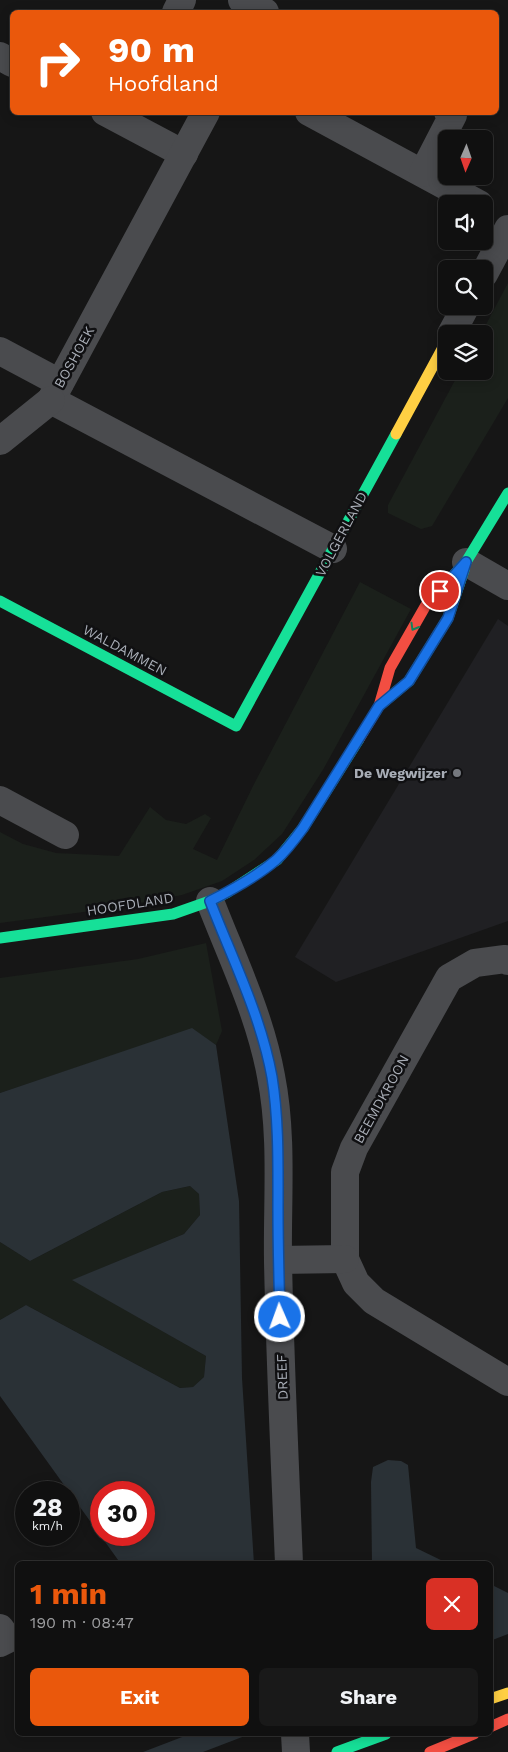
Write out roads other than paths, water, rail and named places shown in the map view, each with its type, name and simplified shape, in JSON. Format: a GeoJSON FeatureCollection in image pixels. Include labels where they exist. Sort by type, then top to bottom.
{"type":"FeatureCollection","features":[{"type":"Feature","properties":{"kind":"street"},"geometry":{"type":"LineString","coordinates":[[242,0],[261,10]]}},
{"type":"Feature","properties":{"kind":"street"},"geometry":{"type":"LineString","coordinates":[[115,115],[184,154]]}},
{"type":"Feature","properties":{"kind":"street","name":"BOSHOEK"},"geometry":{"type":"LineString","coordinates":[[204,115],[55,391],[333,549]]}},
{"type":"Feature","properties":{"kind":"street"},"geometry":{"type":"LineString","coordinates":[[316,115],[463,195]]}},
{"type":"Feature","properties":{"kind":"street"},"geometry":{"type":"LineString","coordinates":[[423,173],[453,115]]}},
{"type":"Feature","properties":{"kind":"street"},"geometry":{"type":"LineString","coordinates":[[493,211],[508,220]]}},
{"type":"Feature","properties":{"kind":"street"},"geometry":{"type":"LineString","coordinates":[[492,260],[508,230]]}},
{"type":"Feature","properties":{"kind":"street"},"geometry":{"type":"LineString","coordinates":[[0,351],[55,391],[0,441]]}},
{"type":"Feature","properties":{"kind":"street","name":"VOLGERLAND"},"geometry":{"type":"LineString","coordinates":[[236,726],[438,357]]}},
{"type":"Feature","properties":{"kind":"street","name":"HOOFDLAND"},"geometry":{"type":"LineString","coordinates":[[0,938],[173,914],[210,901],[260,872],[276,860],[303,828],[379,706],[390,668],[426,605],[466,562],[508,493]]}},
{"type":"Feature","properties":{"kind":"street"},"geometry":{"type":"LineString","coordinates":[[466,562],[508,586]]}},
{"type":"Feature","properties":{"kind":"street","name":"HOOFDLAND"},"geometry":{"type":"LineString","coordinates":[[379,706],[409,681],[448,618],[466,562]]}},
{"type":"Feature","properties":{"kind":"street","name":"WALDAMMEN"},"geometry":{"type":"LineString","coordinates":[[0,601],[236,726]]}},
{"type":"Feature","properties":{"kind":"street"},"geometry":{"type":"LineString","coordinates":[[0,800],[65,835]]}},
{"type":"Feature","properties":{"kind":"street","name":"DREEF"},"geometry":{"type":"LineString","coordinates":[[210,901],[253,1011],[265,1046],[272,1078],[278,1159],[278,1260],[289,1561]]}},
{"type":"Feature","properties":{"kind":"street","name":"BEEMDKROON"},"geometry":{"type":"LineString","coordinates":[[508,961],[506,959],[475,963],[450,978],[354,1148],[345,1172],[345,1259],[356,1283],[374,1301],[508,1382]]}},
{"type":"Feature","properties":{"kind":"street"},"geometry":{"type":"LineString","coordinates":[[278,1260],[345,1259]]}},
{"type":"Feature","properties":{"kind":"street"},"geometry":{"type":"LineString","coordinates":[[0,1628],[8,1640],[0,1643]]}},
{"type":"Feature","properties":{"kind":"street"},"geometry":{"type":"LineString","coordinates":[[493,1698],[508,1693]]}},
{"type":"Feature","properties":{"kind":"street"},"geometry":{"type":"LineString","coordinates":[[493,1726],[508,1719]]}},
{"type":"Feature","properties":{"kind":"street"},"geometry":{"type":"LineString","coordinates":[[296,1736],[296,1752]]}},
{"type":"Feature","properties":{"kind":"street"},"geometry":{"type":"LineString","coordinates":[[337,1752],[381,1736]]}},
{"type":"Feature","properties":{"kind":"street"},"geometry":{"type":"LineString","coordinates":[[430,1752],[469,1736]]}},
{"type":"Feature","properties":{"kind":"place","name":"De Wegwijzer"},"geometry":{"type":"Point","coordinates":[457,773]}}]}
